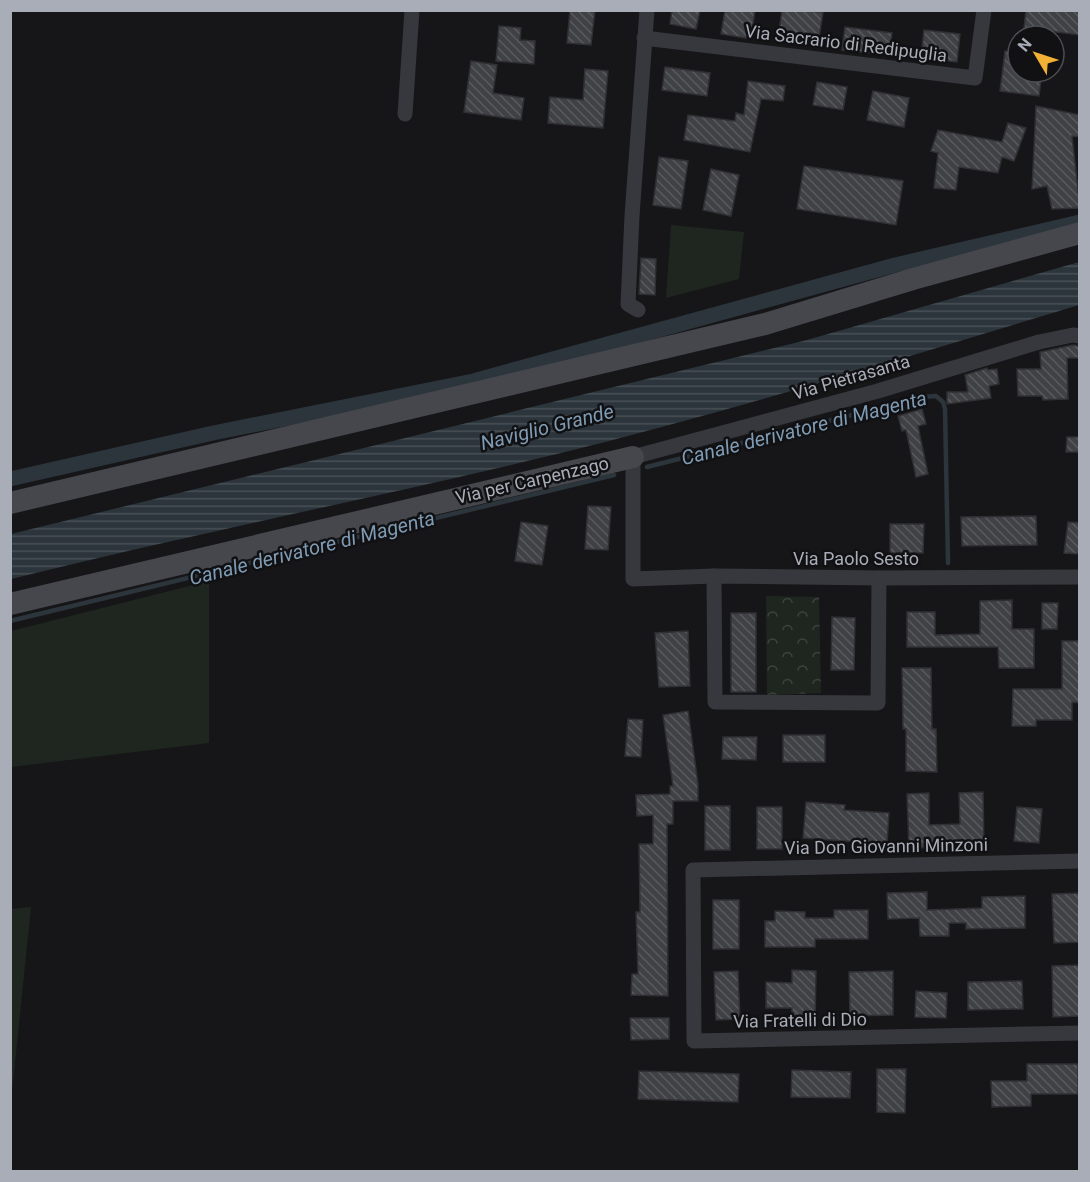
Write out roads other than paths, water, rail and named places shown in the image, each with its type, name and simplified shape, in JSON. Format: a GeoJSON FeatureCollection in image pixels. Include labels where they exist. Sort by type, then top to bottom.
{"type":"FeatureCollection","features":[{"type":"Feature","properties":{"kind":"street"},"geometry":{"type":"LineString","coordinates":[[405,114],[412,10]]}},
{"type":"Feature","properties":{"kind":"street"},"geometry":{"type":"LineString","coordinates":[[639,310],[628,304],[647,10]]}},
{"type":"Feature","properties":{"kind":"street","name":"Via Sacrario di Redipuglia"},"geometry":{"type":"LineString","coordinates":[[644,38],[975,78],[984,10]]}},
{"type":"Feature","properties":{"kind":"street"},"geometry":{"type":"LineString","coordinates":[[10,503],[765,324],[913,279],[1080,234]]}},
{"type":"Feature","properties":{"kind":"street","name":"Via Pietrasanta"},"geometry":{"type":"LineString","coordinates":[[633,457],[878,391],[1039,342],[1073,335],[1080,336]]}},
{"type":"Feature","properties":{"kind":"street","name":"Via Paolo Sesto"},"geometry":{"type":"LineString","coordinates":[[633,457],[633,579],[714,576],[1080,577]]}},
{"type":"Feature","properties":{"kind":"street","name":"Via per Carpenzago"},"geometry":{"type":"LineString","coordinates":[[10,604],[633,457]]}},
{"type":"Feature","properties":{"kind":"street"},"geometry":{"type":"LineString","coordinates":[[714,576],[715,702],[878,703],[879,578]]}},
{"type":"Feature","properties":{"kind":"street","name":"Via Don Giovanni Minzoni"},"geometry":{"type":"LineString","coordinates":[[693,870],[1080,861]]}},
{"type":"Feature","properties":{"kind":"street","name":"Via Fratelli di Dio"},"geometry":{"type":"LineString","coordinates":[[693,870],[694,1041],[1080,1033]]}},
{"type":"Feature","properties":{"kind":"water","name":"Naviglio Grande"},"geometry":{"type":"Polygon","coordinates":[[[1079,262],[1079,305],[884,364],[754,402],[557,454],[11,579],[11,534],[807,340],[1079,262]]]}},
{"type":"Feature","properties":{"kind":"waterway"},"geometry":{"type":"LineString","coordinates":[[10,479],[213,433],[473,381],[895,265],[1080,222]]}},
{"type":"Feature","properties":{"kind":"waterway","name":"Canale derivatore di Magenta"},"geometry":{"type":"LineString","coordinates":[[647,467],[923,397],[936,396],[943,402],[945,409],[948,563]]}},
{"type":"Feature","properties":{"kind":"waterway","name":"Canale derivatore di Magenta"},"geometry":{"type":"LineString","coordinates":[[10,621],[614,475]]}}]}
